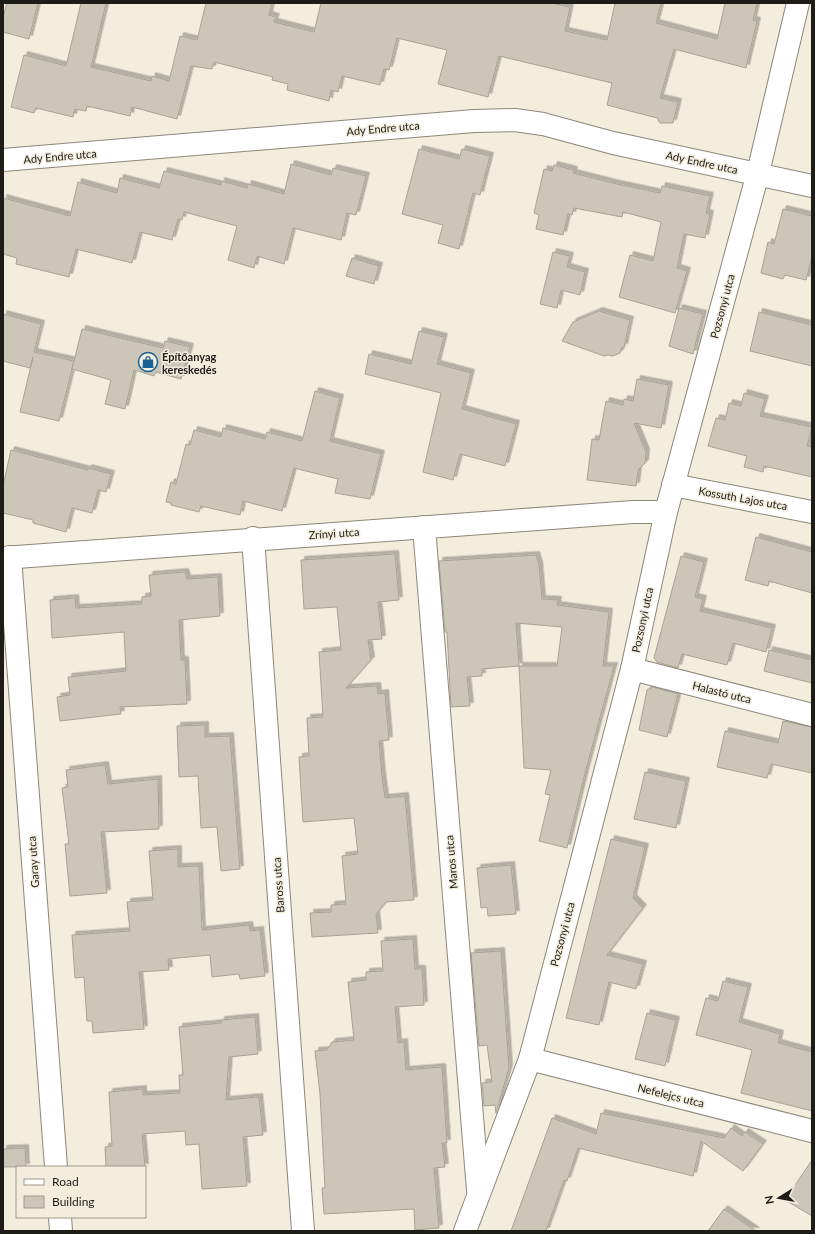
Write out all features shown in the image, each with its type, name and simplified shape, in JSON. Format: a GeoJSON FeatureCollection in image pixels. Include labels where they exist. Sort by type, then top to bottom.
{"type":"FeatureCollection","features":[{"type":"Feature","properties":{"kind":"street","name":"Pozsonyi utca"},"geometry":{"type":"LineString","coordinates":[[465,1231],[530,1059],[632,669],[666,512],[758,173],[798,3]]}},
{"type":"Feature","properties":{"kind":"street","name":"Ady Endre utca"},"geometry":{"type":"LineString","coordinates":[[3,160],[474,120],[515,120],[543,124],[613,143],[758,173],[812,186]]}},
{"type":"Feature","properties":{"kind":"street","name":"Kossuth Lajos utca"},"geometry":{"type":"LineString","coordinates":[[673,486],[812,512]]}},
{"type":"Feature","properties":{"kind":"street","name":"Zrínyi utca"},"geometry":{"type":"LineString","coordinates":[[6,558],[253,538],[633,512],[666,512]]}},
{"type":"Feature","properties":{"kind":"street","name":"Maros utca"},"geometry":{"type":"LineString","coordinates":[[424,527],[478,1198]]}},
{"type":"Feature","properties":{"kind":"street","name":"Baross utca"},"geometry":{"type":"LineString","coordinates":[[253,538],[303,1231]]}},
{"type":"Feature","properties":{"kind":"street","name":"Garay utca"},"geometry":{"type":"LineString","coordinates":[[6,558],[56,1166]]}},
{"type":"Feature","properties":{"kind":"street","name":"Halastó utca"},"geometry":{"type":"LineString","coordinates":[[632,669],[812,715]]}},
{"type":"Feature","properties":{"kind":"street","name":"Nefelejcs utca"},"geometry":{"type":"LineString","coordinates":[[530,1059],[812,1131]]}},
{"type":"Feature","properties":{"kind":"street"},"geometry":{"type":"LineString","coordinates":[[60,1218],[61,1231]]}},
{"type":"Feature","properties":{"kind":"building"},"geometry":{"type":"Polygon","coordinates":[[[7,3],[38,3],[29,39],[3,32],[3,17],[7,3]]]}},
{"type":"Feature","properties":{"kind":"building"},"geometry":{"type":"Polygon","coordinates":[[[81,3],[106,3],[91,67],[151,81],[152,76],[169,81],[180,36],[197,40],[206,3],[272,3],[269,15],[276,17],[274,22],[314,32],[321,3],[551,3],[570,7],[565,31],[607,40],[615,3],[661,3],[656,23],[717,39],[725,3],[757,3],[753,20],[757,21],[746,68],[674,49],[660,98],[678,102],[673,123],[660,123],[657,118],[607,105],[612,83],[499,56],[488,97],[438,84],[447,50],[397,38],[389,70],[384,69],[380,85],[342,76],[338,92],[331,90],[329,101],[287,90],[288,84],[272,80],[273,77],[214,62],[212,69],[191,66],[177,119],[132,107],[130,116],[87,106],[86,111],[75,109],[73,117],[36,108],[34,113],[11,107],[24,55],[66,66],[81,3]]]}},
{"type":"Feature","properties":{"kind":"building"},"geometry":{"type":"Polygon","coordinates":[[[419,149],[459,159],[462,149],[490,156],[480,195],[473,193],[459,249],[438,243],[443,225],[402,214],[419,149]]]}},
{"type":"Feature","properties":{"kind":"building"},"geometry":{"type":"Polygon","coordinates":[[[291,164],[331,175],[333,168],[366,176],[356,215],[347,213],[341,240],[293,228],[284,264],[257,256],[254,268],[228,260],[237,226],[184,212],[182,220],[178,219],[172,240],[140,232],[132,263],[76,249],[69,277],[16,264],[17,258],[3,254],[3,198],[70,216],[78,182],[117,193],[120,178],[159,188],[164,171],[221,185],[221,181],[247,188],[248,184],[284,194],[291,164]]]}},
{"type":"Feature","properties":{"kind":"building"},"geometry":{"type":"Polygon","coordinates":[[[554,165],[574,170],[573,173],[660,193],[662,186],[710,196],[706,213],[710,214],[705,238],[684,234],[677,268],[687,271],[675,313],[619,297],[630,255],[653,261],[661,222],[623,212],[622,217],[574,208],[572,215],[568,214],[563,235],[536,229],[539,215],[534,213],[544,169],[552,171],[554,165]]]}},
{"type":"Feature","properties":{"kind":"building"},"geometry":{"type":"Polygon","coordinates":[[[783,209],[812,216],[812,257],[806,280],[785,275],[783,279],[761,273],[768,242],[774,244],[783,209]]]}},
{"type":"Feature","properties":{"kind":"building"},"geometry":{"type":"Polygon","coordinates":[[[553,252],[570,256],[567,267],[585,272],[580,295],[561,290],[557,308],[540,304],[553,252]]]}},
{"type":"Feature","properties":{"kind":"building"},"geometry":{"type":"Polygon","coordinates":[[[352,258],[379,266],[374,284],[346,276],[352,258]]]}},
{"type":"Feature","properties":{"kind":"building"},"geometry":{"type":"Polygon","coordinates":[[[679,308],[703,314],[693,354],[669,346],[679,308]]]}},
{"type":"Feature","properties":{"kind":"building"},"geometry":{"type":"Polygon","coordinates":[[[599,311],[630,320],[624,347],[622,347],[620,353],[613,356],[604,356],[562,341],[573,322],[599,311]]]}},
{"type":"Feature","properties":{"kind":"building"},"geometry":{"type":"Polygon","coordinates":[[[759,312],[812,325],[812,366],[750,351],[759,312]]]}},
{"type":"Feature","properties":{"kind":"building"},"geometry":{"type":"Polygon","coordinates":[[[3,314],[41,324],[34,352],[74,361],[59,421],[20,412],[33,357],[30,368],[3,361],[3,314]]]}},
{"type":"Feature","properties":{"kind":"building"},"geometry":{"type":"Polygon","coordinates":[[[82,329],[163,348],[165,341],[190,347],[181,379],[156,372],[154,376],[134,370],[125,409],[105,404],[111,380],[72,369],[82,329]]]}},
{"type":"Feature","properties":{"kind":"building"},"geometry":{"type":"Polygon","coordinates":[[[419,331],[444,337],[437,364],[471,373],[462,409],[516,424],[505,466],[460,454],[453,480],[423,472],[441,393],[365,374],[369,354],[411,364],[419,331]]]}},
{"type":"Feature","properties":{"kind":"building"},"geometry":{"type":"Polygon","coordinates":[[[637,379],[669,385],[661,428],[634,423],[646,452],[645,463],[638,470],[636,486],[587,480],[592,439],[599,440],[606,401],[623,405],[624,399],[633,401],[637,379]]]}},
{"type":"Feature","properties":{"kind":"building"},"geometry":{"type":"Polygon","coordinates":[[[315,391],[340,398],[330,441],[381,454],[370,499],[335,493],[338,479],[294,468],[282,511],[243,501],[240,515],[201,506],[199,512],[171,505],[171,503],[166,502],[171,482],[176,484],[186,444],[190,445],[194,430],[221,437],[223,428],[265,439],[267,432],[302,441],[315,391]]]}},
{"type":"Feature","properties":{"kind":"building"},"geometry":{"type":"Polygon","coordinates":[[[744,393],[765,399],[760,416],[812,427],[807,446],[812,447],[812,477],[764,466],[763,472],[744,467],[747,456],[708,446],[716,418],[725,420],[729,403],[741,406],[744,393]]]}},
{"type":"Feature","properties":{"kind":"building"},"geometry":{"type":"Polygon","coordinates":[[[11,450],[88,470],[88,468],[111,474],[106,492],[98,490],[92,513],[72,508],[66,532],[33,523],[33,520],[3,513],[3,486],[11,450]]]}},
{"type":"Feature","properties":{"kind":"building"},"geometry":{"type":"Polygon","coordinates":[[[756,537],[812,552],[812,593],[769,581],[768,586],[745,580],[756,537]]]}},
{"type":"Feature","properties":{"kind":"building"},"geometry":{"type":"Polygon","coordinates":[[[395,554],[399,600],[378,602],[382,639],[368,640],[371,660],[346,688],[377,686],[378,694],[385,693],[389,740],[379,741],[385,798],[405,796],[414,900],[386,902],[376,914],[378,933],[312,937],[310,913],[331,912],[331,905],[346,904],[342,856],[358,854],[354,818],[303,822],[299,757],[309,756],[307,718],[323,717],[319,652],[341,650],[337,607],[304,609],[301,560],[395,554]]]}},
{"type":"Feature","properties":{"kind":"building"},"geometry":{"type":"Polygon","coordinates":[[[536,555],[539,565],[542,599],[558,600],[557,605],[609,612],[603,666],[614,666],[585,773],[567,848],[539,841],[550,795],[545,794],[551,770],[524,768],[519,666],[482,669],[482,676],[467,677],[470,706],[451,707],[447,632],[445,632],[439,561],[536,555]],[[516,623],[519,666],[557,666],[562,627],[516,623]]]}},
{"type":"Feature","properties":{"kind":"building"},"geometry":{"type":"Polygon","coordinates":[[[681,556],[704,562],[695,597],[703,599],[700,611],[772,628],[766,652],[733,643],[727,665],[682,654],[678,668],[657,662],[654,658],[681,556]]]}},
{"type":"Feature","properties":{"kind":"building"},"geometry":{"type":"Polygon","coordinates":[[[185,572],[187,579],[218,577],[220,616],[179,620],[181,660],[185,660],[187,704],[120,707],[121,714],[60,721],[57,697],[70,695],[68,677],[126,671],[124,632],[52,638],[50,600],[75,598],[76,608],[142,604],[142,597],[151,596],[149,575],[185,572]]]}},
{"type":"Feature","properties":{"kind":"building"},"geometry":{"type":"Polygon","coordinates":[[[769,650],[812,660],[812,683],[764,671],[769,650]]]}},
{"type":"Feature","properties":{"kind":"building"},"geometry":{"type":"Polygon","coordinates":[[[653,687],[678,694],[667,737],[639,730],[647,690],[653,687]]]}},
{"type":"Feature","properties":{"kind":"building"},"geometry":{"type":"Polygon","coordinates":[[[783,721],[812,727],[812,773],[771,764],[767,778],[717,767],[725,731],[778,743],[783,721]]]}},
{"type":"Feature","properties":{"kind":"building"},"geometry":{"type":"Polygon","coordinates":[[[205,725],[205,737],[230,736],[240,869],[221,871],[217,827],[201,828],[198,776],[179,777],[177,726],[205,725]]]}},
{"type":"Feature","properties":{"kind":"building"},"geometry":{"type":"Polygon","coordinates":[[[105,765],[108,784],[158,779],[159,829],[101,832],[107,893],[70,896],[65,844],[69,844],[62,788],[68,787],[66,770],[105,765]]]}},
{"type":"Feature","properties":{"kind":"building"},"geometry":{"type":"Polygon","coordinates":[[[645,772],[686,781],[676,828],[634,819],[645,772]]]}},
{"type":"Feature","properties":{"kind":"building"},"geometry":{"type":"Polygon","coordinates":[[[611,839],[645,847],[633,898],[643,908],[607,955],[643,964],[636,989],[609,982],[599,1025],[566,1018],[611,839]]]}},
{"type":"Feature","properties":{"kind":"building"},"geometry":{"type":"Polygon","coordinates":[[[178,849],[178,867],[199,866],[202,930],[249,925],[250,931],[260,930],[265,976],[240,979],[239,974],[212,977],[210,955],[168,959],[169,970],[139,972],[144,1029],[93,1033],[92,1021],[87,1021],[84,977],[75,978],[72,935],[130,931],[127,902],[153,900],[149,851],[178,849]]]}},
{"type":"Feature","properties":{"kind":"building"},"geometry":{"type":"Polygon","coordinates":[[[511,865],[516,914],[488,916],[487,907],[481,908],[477,868],[511,865]]]}},
{"type":"Feature","properties":{"kind":"building"},"geometry":{"type":"Polygon","coordinates":[[[413,939],[415,969],[422,969],[424,1005],[395,1007],[398,1043],[404,1042],[406,1070],[442,1067],[447,1143],[442,1143],[445,1167],[434,1168],[439,1228],[415,1230],[414,1209],[324,1214],[322,1188],[325,1188],[320,1094],[315,1051],[327,1050],[332,1042],[354,1040],[348,982],[366,980],[366,972],[383,971],[381,941],[413,939]]]}},
{"type":"Feature","properties":{"kind":"building"},"geometry":{"type":"Polygon","coordinates":[[[501,951],[509,1068],[496,1113],[495,1105],[484,1106],[482,1083],[492,1082],[487,1045],[479,1046],[471,953],[501,951]]]}},
{"type":"Feature","properties":{"kind":"building"},"geometry":{"type":"Polygon","coordinates":[[[723,981],[748,987],[739,1022],[780,1034],[778,1043],[812,1052],[812,1111],[741,1093],[752,1050],[696,1035],[706,998],[718,1001],[723,981]]]}},
{"type":"Feature","properties":{"kind":"building"},"geometry":{"type":"Polygon","coordinates":[[[647,1013],[676,1020],[665,1066],[635,1059],[647,1013]]]}},
{"type":"Feature","properties":{"kind":"building"},"geometry":{"type":"Polygon","coordinates":[[[255,1017],[258,1054],[229,1057],[226,1100],[259,1097],[263,1135],[243,1137],[247,1186],[202,1189],[199,1144],[186,1145],[185,1131],[142,1134],[145,1166],[106,1166],[105,1147],[112,1146],[109,1092],[143,1089],[143,1095],[180,1093],[179,1075],[183,1075],[179,1027],[221,1023],[221,1020],[255,1017]]]}},
{"type":"Feature","properties":{"kind":"building"},"geometry":{"type":"Polygon","coordinates":[[[601,1113],[724,1138],[731,1128],[742,1136],[745,1132],[763,1144],[743,1171],[701,1141],[693,1176],[578,1148],[567,1181],[564,1180],[546,1231],[511,1231],[552,1118],[596,1134],[601,1113]]]}},
{"type":"Feature","properties":{"kind":"building"},"geometry":{"type":"Polygon","coordinates":[[[25,1148],[26,1166],[3,1167],[3,1149],[25,1148]]]}},
{"type":"Feature","properties":{"kind":"building"},"geometry":{"type":"Polygon","coordinates":[[[812,1160],[812,1216],[785,1200],[812,1160]]]}},
{"type":"Feature","properties":{"kind":"building"},"geometry":{"type":"Polygon","coordinates":[[[724,1209],[756,1231],[708,1231],[724,1209]]]}},
{"type":"Feature","properties":{"kind":"place","name":"Építőanyag kereskedés"},"geometry":{"type":"Point","coordinates":[148,362]}}]}
